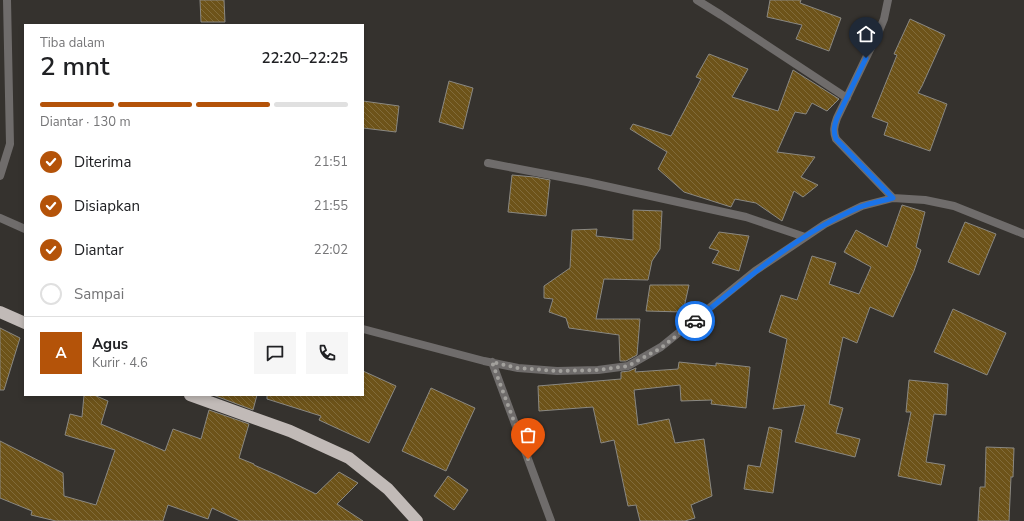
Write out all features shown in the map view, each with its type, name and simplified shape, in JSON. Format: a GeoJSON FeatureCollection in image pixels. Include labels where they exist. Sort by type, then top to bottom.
{"type":"FeatureCollection","features":[{"type":"Feature","properties":{"kind":"highway"},"geometry":{"type":"LineString","coordinates":[[0,312],[24,323]]}},
{"type":"Feature","properties":{"kind":"highway"},"geometry":{"type":"LineString","coordinates":[[193,396],[290,431],[349,458],[388,488],[417,521]]}},
{"type":"Feature","properties":{"kind":"street"},"geometry":{"type":"LineString","coordinates":[[0,176],[10,144],[7,0]]}},
{"type":"Feature","properties":{"kind":"street"},"geometry":{"type":"LineString","coordinates":[[697,0],[847,98]]}},
{"type":"Feature","properties":{"kind":"street"},"geometry":{"type":"LineString","coordinates":[[888,0],[886,13],[880,30],[834,125],[834,133],[836,139],[893,198]]}},
{"type":"Feature","properties":{"kind":"street"},"geometry":{"type":"LineString","coordinates":[[488,163],[587,182],[746,217],[805,237]]}},
{"type":"Feature","properties":{"kind":"street"},"geometry":{"type":"LineString","coordinates":[[364,328],[518,368],[557,371],[598,370],[628,366],[661,348],[755,271],[825,224],[862,206],[893,198],[926,200],[954,206],[1024,234]]}},
{"type":"Feature","properties":{"kind":"street"},"geometry":{"type":"LineString","coordinates":[[0,218],[24,229]]}},
{"type":"Feature","properties":{"kind":"street"},"geometry":{"type":"LineString","coordinates":[[492,362],[551,521]]}},
{"type":"Feature","properties":{"kind":"building"},"geometry":{"type":"Polygon","coordinates":[[[200,0],[224,0],[225,22],[201,22],[200,0]]]}},
{"type":"Feature","properties":{"kind":"building"},"geometry":{"type":"Polygon","coordinates":[[[770,0],[801,0],[800,3],[841,18],[829,51],[796,39],[802,25],[767,17],[770,0]]]}},
{"type":"Feature","properties":{"kind":"building"},"geometry":{"type":"Polygon","coordinates":[[[910,19],[945,35],[918,93],[947,104],[930,151],[884,135],[888,123],[872,117],[897,55],[894,54],[910,19]]]}},
{"type":"Feature","properties":{"kind":"building"},"geometry":{"type":"Polygon","coordinates":[[[709,54],[748,69],[732,97],[778,111],[793,70],[839,99],[827,111],[812,103],[806,114],[795,112],[777,152],[815,157],[801,177],[818,185],[803,197],[794,191],[782,221],[756,203],[735,199],[731,207],[684,192],[658,169],[667,152],[630,129],[633,124],[671,136],[701,79],[696,77],[709,54]]]}},
{"type":"Feature","properties":{"kind":"building"},"geometry":{"type":"Polygon","coordinates":[[[449,81],[473,88],[463,129],[439,122],[449,81]]]}},
{"type":"Feature","properties":{"kind":"building"},"geometry":{"type":"Polygon","coordinates":[[[364,101],[399,106],[396,132],[364,128],[364,101]]]}},
{"type":"Feature","properties":{"kind":"building"},"geometry":{"type":"Polygon","coordinates":[[[512,175],[550,180],[546,216],[508,212],[512,175]]]}},
{"type":"Feature","properties":{"kind":"building"},"geometry":{"type":"Polygon","coordinates":[[[902,205],[925,212],[916,247],[921,250],[914,271],[893,317],[870,307],[857,343],[843,337],[829,404],[843,408],[836,433],[860,439],[855,457],[795,442],[805,405],[773,409],[787,339],[769,332],[781,295],[797,300],[812,256],[836,263],[829,284],[859,294],[871,267],[844,252],[856,230],[887,247],[902,205]]]}},
{"type":"Feature","properties":{"kind":"building"},"geometry":{"type":"Polygon","coordinates":[[[633,210],[662,211],[660,249],[652,261],[648,280],[604,279],[596,319],[640,319],[637,355],[626,361],[620,361],[619,335],[569,328],[566,318],[549,312],[553,299],[544,298],[544,286],[570,268],[572,230],[597,229],[596,236],[633,240],[633,210]]]}},
{"type":"Feature","properties":{"kind":"building"},"geometry":{"type":"Polygon","coordinates":[[[965,222],[996,234],[979,275],[948,262],[965,222]]]}},
{"type":"Feature","properties":{"kind":"building"},"geometry":{"type":"Polygon","coordinates":[[[719,232],[749,236],[739,271],[712,263],[719,251],[709,248],[719,232]]]}},
{"type":"Feature","properties":{"kind":"building"},"geometry":{"type":"Polygon","coordinates":[[[650,285],[689,285],[683,312],[646,311],[650,285]]]}},
{"type":"Feature","properties":{"kind":"building"},"geometry":{"type":"Polygon","coordinates":[[[953,309],[1006,333],[987,375],[934,352],[953,309]]]}},
{"type":"Feature","properties":{"kind":"building"},"geometry":{"type":"Polygon","coordinates":[[[0,328],[20,338],[4,390],[0,390],[0,328]]]}},
{"type":"Feature","properties":{"kind":"building"},"geometry":{"type":"Polygon","coordinates":[[[679,362],[716,366],[716,363],[750,367],[746,408],[711,404],[712,400],[681,401],[680,385],[634,390],[638,425],[669,419],[675,443],[704,439],[712,496],[691,505],[695,518],[685,521],[640,521],[636,505],[628,506],[614,440],[601,443],[593,407],[539,411],[538,386],[621,379],[621,372],[636,368],[635,372],[678,369],[679,362]]]}},
{"type":"Feature","properties":{"kind":"building"},"geometry":{"type":"Polygon","coordinates":[[[364,371],[396,386],[369,443],[319,420],[321,416],[267,399],[267,396],[364,396],[364,371]]]}},
{"type":"Feature","properties":{"kind":"building"},"geometry":{"type":"Polygon","coordinates":[[[909,380],[948,384],[946,415],[934,414],[926,462],[945,465],[941,485],[898,476],[911,412],[906,412],[909,380]]]}},
{"type":"Feature","properties":{"kind":"building"},"geometry":{"type":"Polygon","coordinates":[[[431,388],[475,408],[446,471],[402,451],[431,388]]]}},
{"type":"Feature","properties":{"kind":"building"},"geometry":{"type":"Polygon","coordinates":[[[84,396],[96,396],[108,401],[101,424],[165,451],[173,429],[201,439],[209,410],[249,424],[239,458],[316,494],[339,472],[358,483],[337,504],[363,521],[240,521],[212,508],[208,519],[168,505],[163,521],[56,521],[31,515],[32,511],[0,498],[0,441],[63,473],[64,496],[96,505],[115,450],[65,435],[70,414],[82,417],[84,396]]]}},
{"type":"Feature","properties":{"kind":"building"},"geometry":{"type":"Polygon","coordinates":[[[216,396],[257,396],[253,410],[216,396]]]}},
{"type":"Feature","properties":{"kind":"building"},"geometry":{"type":"Polygon","coordinates":[[[769,427],[782,430],[773,493],[744,489],[748,465],[760,467],[769,427]]]}},
{"type":"Feature","properties":{"kind":"building"},"geometry":{"type":"Polygon","coordinates":[[[986,447],[1014,448],[1009,521],[978,521],[980,487],[985,487],[986,447]]]}},
{"type":"Feature","properties":{"kind":"building"},"geometry":{"type":"Polygon","coordinates":[[[448,476],[468,490],[454,510],[434,496],[448,476]]]}},
{"type":"Feature","properties":{"kind":"way so far"},"geometry":{"type":"LineString","coordinates":[[528,459],[492,362],[518,368],[557,371],[598,370],[628,366],[661,348],[695,321]]}},
{"type":"Feature","properties":{"kind":"route"},"geometry":{"type":"LineString","coordinates":[[695,321],[755,271],[825,224],[862,206],[893,198],[836,139],[834,133],[834,125],[866,58]]}}]}
